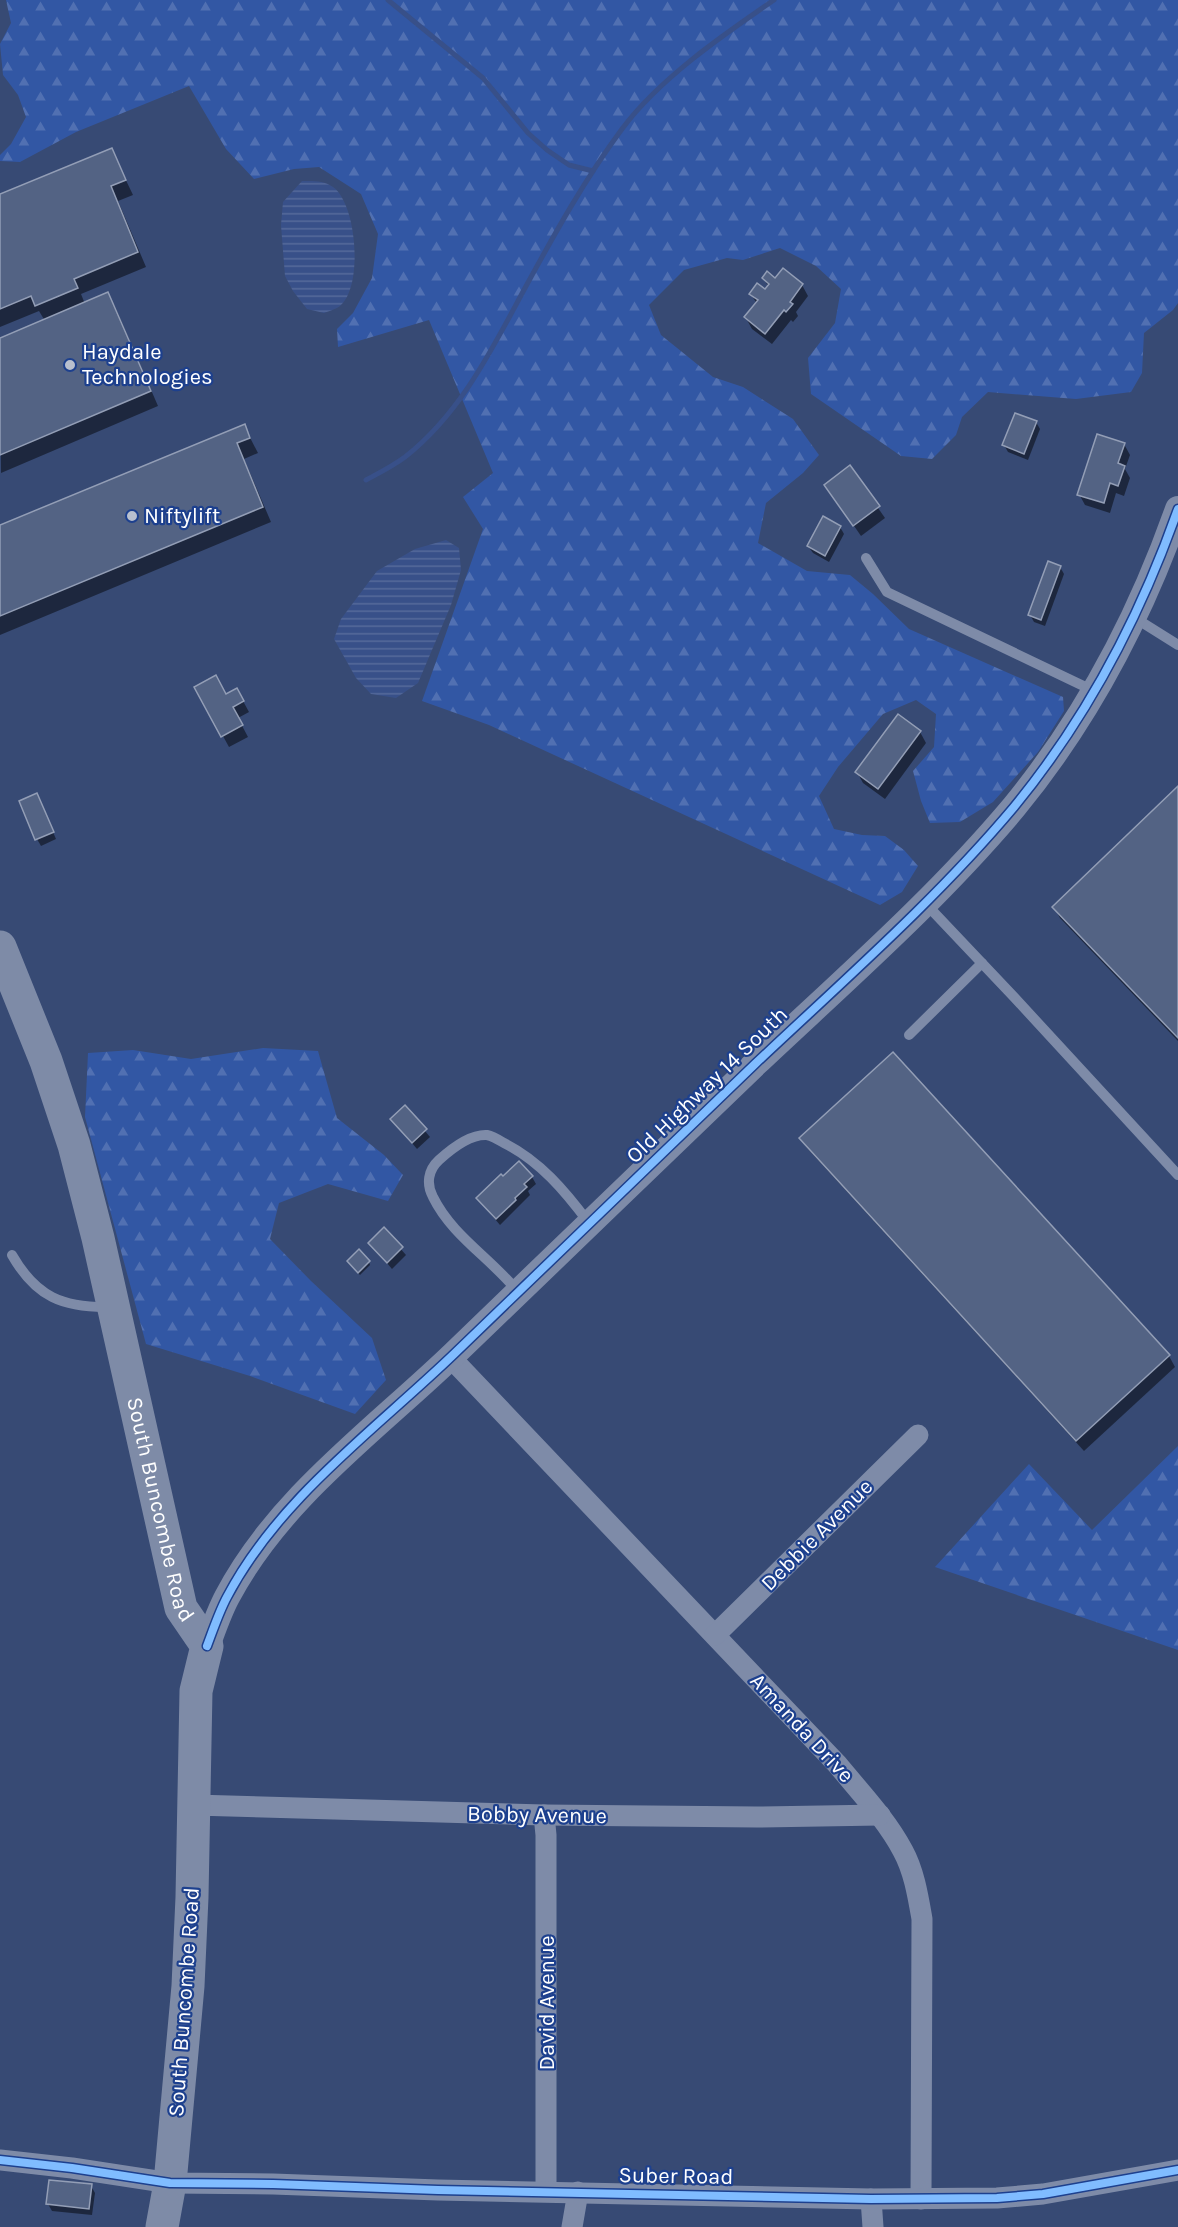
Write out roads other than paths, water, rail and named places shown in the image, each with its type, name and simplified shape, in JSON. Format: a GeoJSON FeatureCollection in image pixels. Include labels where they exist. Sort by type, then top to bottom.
{"type":"FeatureCollection","features":[{"type":"Feature","properties":{"kind":"main road","name":"South Buncombe Road"},"geometry":{"type":"LineString","coordinates":[[0,947],[46,1061],[74,1145],[114,1307],[181,1608],[207,1646],[196,1691],[188,1986],[170,2183],[162,2227]]}},
{"type":"Feature","properties":{"kind":"street","name":"Old Highway 14 South"},"geometry":{"type":"LineString","coordinates":[[207,1646],[226,1598],[255,1552],[286,1512],[451,1358],[589,1223],[925,903],[980,846],[1048,762],[1094,691],[1134,618],[1178,509]]}},
{"type":"Feature","properties":{"kind":"street","name":"Amanda Drive"},"geometry":{"type":"LineString","coordinates":[[451,1358],[837,1764],[880,1815],[904,1852],[915,1882],[922,1919],[921,2199]]}},
{"type":"Feature","properties":{"kind":"street","name":"Debbie Avenue"},"geometry":{"type":"LineString","coordinates":[[716,1635],[918,1435]]}},
{"type":"Feature","properties":{"kind":"street","name":"Bobby Avenue"},"geometry":{"type":"LineString","coordinates":[[194,1805],[544,1815],[757,1817],[880,1815]]}},
{"type":"Feature","properties":{"kind":"street","name":"David Avenue"},"geometry":{"type":"LineString","coordinates":[[544,1815],[546,1847],[546,2191]]}},
{"type":"Feature","properties":{"kind":"street","name":"Suber Road"},"geometry":{"type":"LineString","coordinates":[[0,2160],[170,2183],[871,2199],[997,2198],[1043,2194],[1178,2170]]}},
{"type":"Feature","properties":{"kind":"street"},"geometry":{"type":"LineString","coordinates":[[572,2227],[578,2192]]}},
{"type":"Feature","properties":{"kind":"street"},"geometry":{"type":"LineString","coordinates":[[871,2199],[873,2227]]}},
{"type":"Feature","properties":{"kind":"lane"},"geometry":{"type":"LineString","coordinates":[[866,558],[887,592],[1094,691]]}},
{"type":"Feature","properties":{"kind":"lane"},"geometry":{"type":"LineString","coordinates":[[1134,618],[1178,645]]}},
{"type":"Feature","properties":{"kind":"lane"},"geometry":{"type":"LineString","coordinates":[[925,903],[1178,1175]]}},
{"type":"Feature","properties":{"kind":"lane"},"geometry":{"type":"LineString","coordinates":[[909,1035],[982,963]]}},
{"type":"Feature","properties":{"kind":"lane"},"geometry":{"type":"LineString","coordinates":[[518,1292],[504,1275],[451,1224],[432,1196],[428,1176],[434,1164],[472,1138],[488,1135],[534,1160],[554,1180],[589,1223]]}},
{"type":"Feature","properties":{"kind":"lane"},"geometry":{"type":"LineString","coordinates":[[12,1255],[23,1274],[40,1291],[62,1302],[88,1308],[114,1307]]}},
{"type":"Feature","properties":{"kind":"waterway"},"geometry":{"type":"LineString","coordinates":[[388,0],[483,78],[528,133],[547,150],[569,165],[593,171]]}},
{"type":"Feature","properties":{"kind":"waterway"},"geometry":{"type":"LineString","coordinates":[[366,480],[405,457],[425,440],[459,400],[487,357],[583,187],[608,148],[637,111],[673,75],[774,0]]}},
{"type":"Feature","properties":{"kind":"place","name":"Haydale Technologies"},"geometry":{"type":"Point","coordinates":[70,365]}},
{"type":"Feature","properties":{"kind":"place","name":"Niftylift"},"geometry":{"type":"Point","coordinates":[132,516]}}]}
